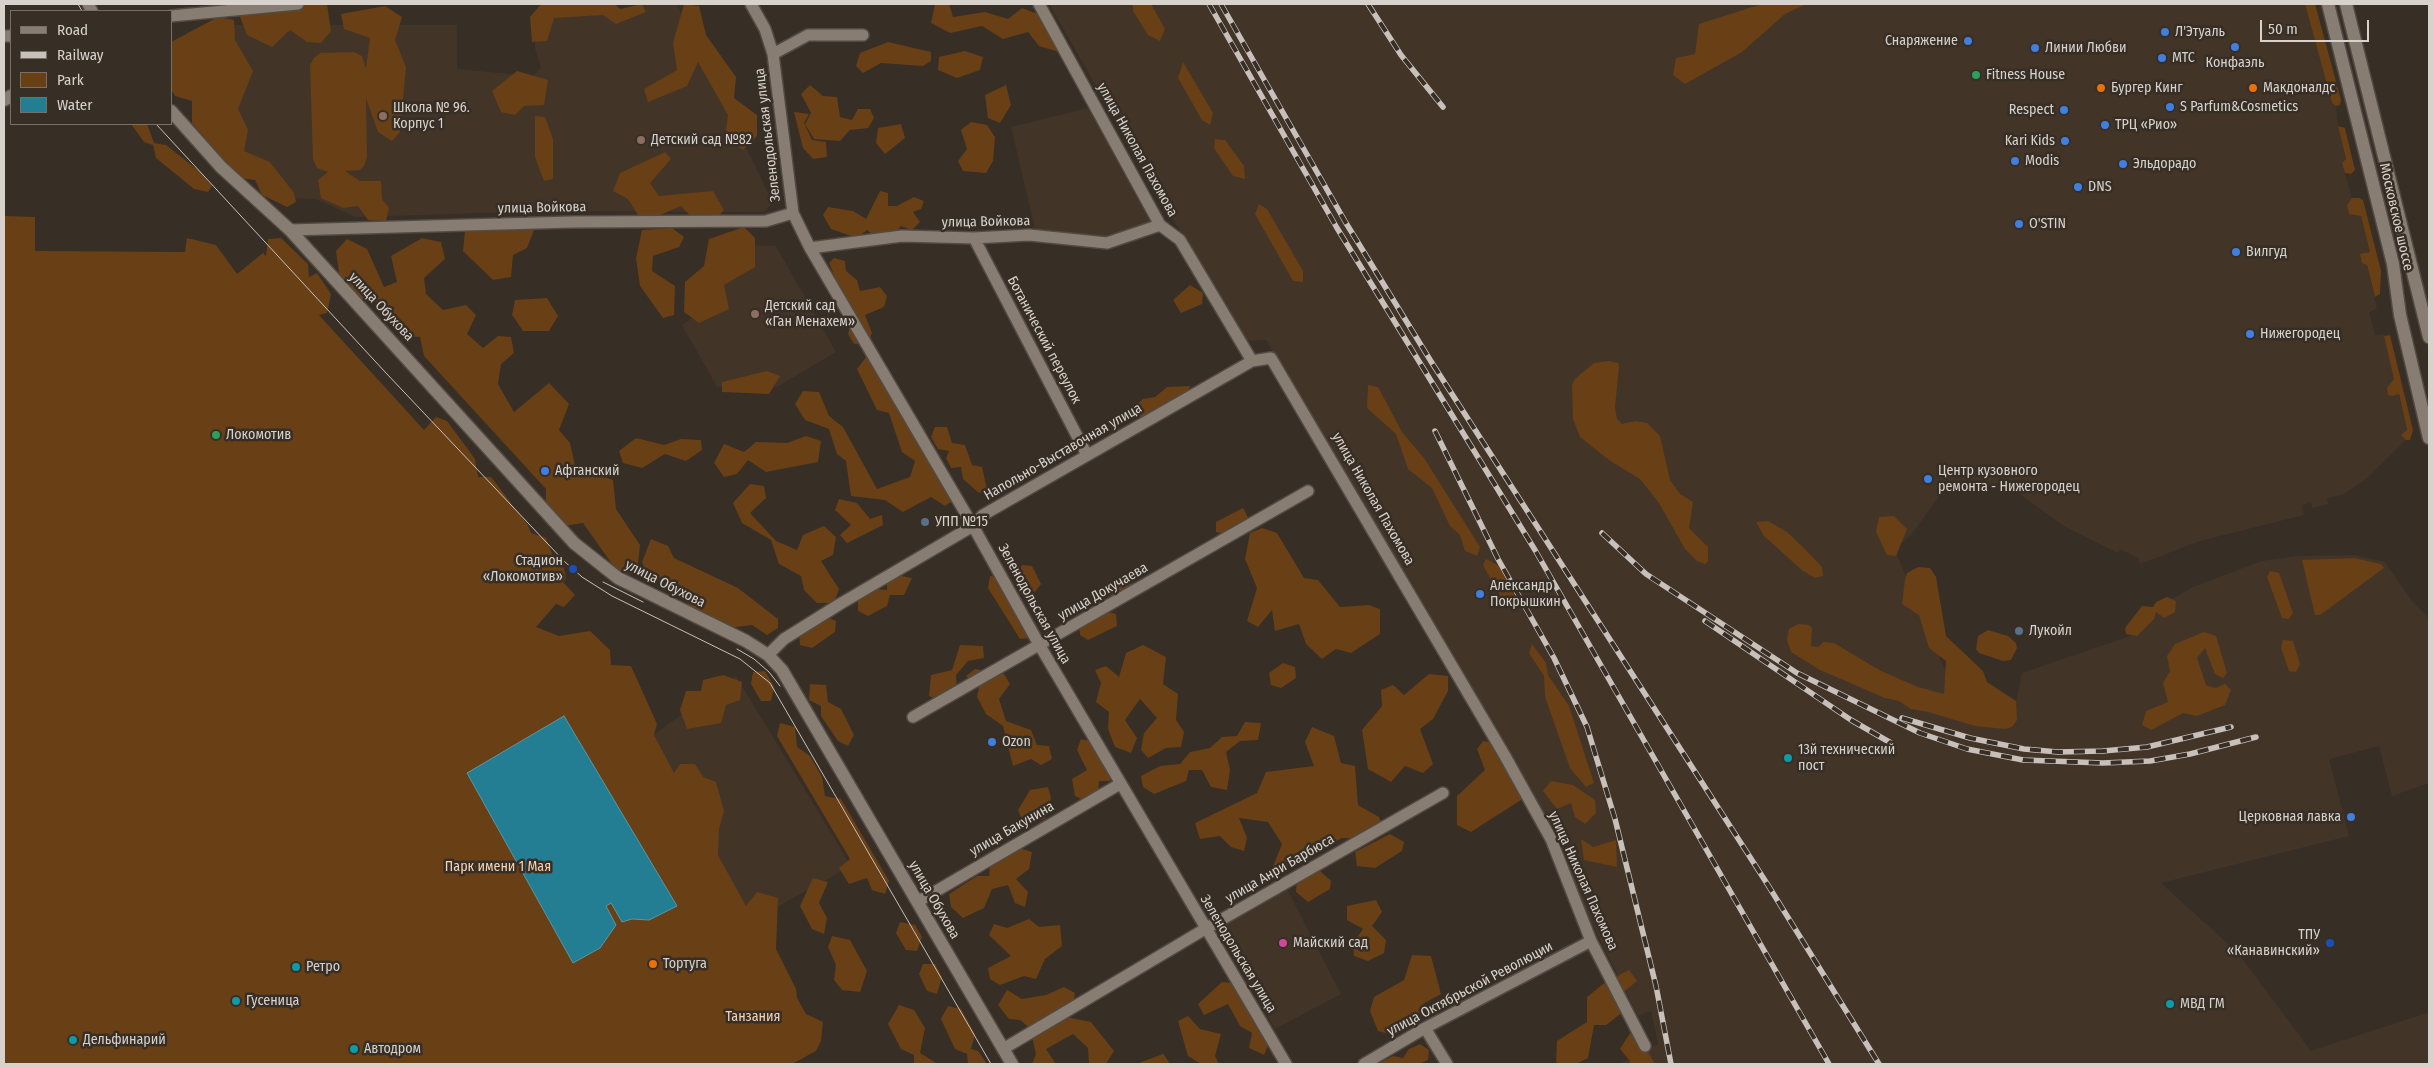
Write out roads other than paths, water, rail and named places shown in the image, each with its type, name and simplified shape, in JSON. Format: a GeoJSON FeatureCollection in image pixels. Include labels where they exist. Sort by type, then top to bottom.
{"type":"FeatureCollection","features":[{"type":"Feature","properties":{"kind":"street"},"geometry":{"type":"LineString","coordinates":[[172,16],[298,4]]}},
{"type":"Feature","properties":{"kind":"street","name":"Зеленодольская улица"},"geometry":{"type":"LineString","coordinates":[[750,4],[765,30],[773,54],[793,212],[810,248],[973,526],[1120,784],[1286,1064]]}},
{"type":"Feature","properties":{"kind":"street","name":"улица Николая Пахомова"},"geometry":{"type":"LineString","coordinates":[[1039,4],[1160,225],[1180,240],[1252,361],[1271,358],[1327,450],[1551,839],[1591,941],[1645,1046]]}},
{"type":"Feature","properties":{"kind":"street","name":"Московское шоссе"},"geometry":{"type":"LineString","coordinates":[[2328,4],[2393,264],[2400,315],[2429,438]]}},
{"type":"Feature","properties":{"kind":"street","name":"Московское шоссе"},"geometry":{"type":"LineString","coordinates":[[2346,4],[2429,337]]}},
{"type":"Feature","properties":{"kind":"street"},"geometry":{"type":"LineString","coordinates":[[773,54],[808,34],[863,35]]}},
{"type":"Feature","properties":{"kind":"street","name":"улица Обухова"},"geometry":{"type":"LineString","coordinates":[[172,112],[221,167],[290,230],[574,543],[618,578],[746,641],[768,655],[782,670],[919,901],[1012,1064]]}},
{"type":"Feature","properties":{"kind":"street","name":"улица Войкова"},"geometry":{"type":"LineString","coordinates":[[290,230],[572,222],[766,221],[793,212]]}},
{"type":"Feature","properties":{"kind":"street","name":"улица Войкова"},"geometry":{"type":"LineString","coordinates":[[810,248],[902,236],[974,238],[1029,235],[1107,243],[1160,225]]}},
{"type":"Feature","properties":{"kind":"street","name":"Ботанический переулок"},"geometry":{"type":"LineString","coordinates":[[974,238],[1087,454]]}},
{"type":"Feature","properties":{"kind":"street","name":"Напольно-Выставочная улица"},"geometry":{"type":"LineString","coordinates":[[768,655],[784,639],[973,526],[983,515],[1252,361]]}},
{"type":"Feature","properties":{"kind":"street","name":"улица Докучаева"},"geometry":{"type":"LineString","coordinates":[[913,717],[1308,491]]}},
{"type":"Feature","properties":{"kind":"street","name":"улица Бакунина"},"geometry":{"type":"LineString","coordinates":[[919,901],[1120,784]]}},
{"type":"Feature","properties":{"kind":"street","name":"улица Анри Барбюса"},"geometry":{"type":"LineString","coordinates":[[1003,1050],[1206,929],[1443,793]]}},
{"type":"Feature","properties":{"kind":"street","name":"улица Октябрьской Революции"},"geometry":{"type":"LineString","coordinates":[[1364,1064],[1425,1028],[1591,941]]}},
{"type":"Feature","properties":{"kind":"street"},"geometry":{"type":"LineString","coordinates":[[1425,1028],[1447,1064]]}},
{"type":"Feature","properties":{"kind":"water"},"geometry":{"type":"Polygon","coordinates":[[[564,716],[677,906],[649,920],[632,919],[622,922],[611,903],[606,906],[616,925],[600,948],[573,963],[467,773],[564,716]]]}},
{"type":"Feature","properties":{"kind":"tram line"},"geometry":{"type":"LineString","coordinates":[[78,4],[81,10]]}},
{"type":"Feature","properties":{"kind":"tram line"},"geometry":{"type":"LineString","coordinates":[[157,125],[386,373],[565,562],[582,577],[612,596],[740,659],[770,683],[991,1064]]}},
{"type":"Feature","properties":{"kind":"tram line"},"geometry":{"type":"LineString","coordinates":[[603,582],[643,602]]}},
{"type":"Feature","properties":{"kind":"tram line"},"geometry":{"type":"LineString","coordinates":[[737,649],[754,659],[769,672],[780,686]]}},
{"type":"Feature","properties":{"kind":"railway"},"geometry":{"type":"LineString","coordinates":[[1209,4],[1337,228],[1535,550],[1829,1064]]}},
{"type":"Feature","properties":{"kind":"railway"},"geometry":{"type":"LineString","coordinates":[[1221,4],[1346,223],[1432,363],[1766,882],[1879,1064]]}},
{"type":"Feature","properties":{"kind":"railway"},"geometry":{"type":"LineString","coordinates":[[1368,4],[1401,55],[1443,107]]}},
{"type":"Feature","properties":{"kind":"railway"},"geometry":{"type":"LineString","coordinates":[[1435,431],[1498,559],[1554,658],[1587,727],[1615,819],[1656,986],[1671,1064]]}},
{"type":"Feature","properties":{"kind":"railway"},"geometry":{"type":"LineString","coordinates":[[1602,533],[1646,574],[1797,673],[1920,733],[1967,749],[2023,760],[2103,763],[2150,761],[2190,754],[2256,737]]}},
{"type":"Feature","properties":{"kind":"railway"},"geometry":{"type":"LineString","coordinates":[[1705,621],[1851,720],[1891,743]]}},
{"type":"Feature","properties":{"kind":"railway"},"geometry":{"type":"LineString","coordinates":[[1902,718],[1970,738],[2024,749],[2058,752],[2103,751],[2147,747],[2231,727]]}},
{"type":"Feature","properties":{"kind":"place","name":"Л'Этуаль"},"geometry":{"type":"Point","coordinates":[2165,32]}},
{"type":"Feature","properties":{"kind":"place","name":"Снаряжение"},"geometry":{"type":"Point","coordinates":[1968,41]}},
{"type":"Feature","properties":{"kind":"place","name":"Конфаэль"},"geometry":{"type":"Point","coordinates":[2235,47]}},
{"type":"Feature","properties":{"kind":"place","name":"Линии Любви"},"geometry":{"type":"Point","coordinates":[2035,48]}},
{"type":"Feature","properties":{"kind":"place","name":"МТС"},"geometry":{"type":"Point","coordinates":[2162,58]}},
{"type":"Feature","properties":{"kind":"place","name":"Fitness House"},"geometry":{"type":"Point","coordinates":[1976,75]}},
{"type":"Feature","properties":{"kind":"place","name":"Бургер Кинг"},"geometry":{"type":"Point","coordinates":[2101,88]}},
{"type":"Feature","properties":{"kind":"place","name":"Макдоналдс"},"geometry":{"type":"Point","coordinates":[2253,88]}},
{"type":"Feature","properties":{"kind":"place","name":"S Parfum&Cosmetics"},"geometry":{"type":"Point","coordinates":[2170,107]}},
{"type":"Feature","properties":{"kind":"place","name":"Respect"},"geometry":{"type":"Point","coordinates":[2064,110]}},
{"type":"Feature","properties":{"kind":"place","name":"Школа № 96. Корпус 1"},"geometry":{"type":"Point","coordinates":[383,116]}},
{"type":"Feature","properties":{"kind":"place","name":"ТРЦ «Рио»"},"geometry":{"type":"Point","coordinates":[2105,125]}},
{"type":"Feature","properties":{"kind":"place","name":"Детский сад №82"},"geometry":{"type":"Point","coordinates":[641,140]}},
{"type":"Feature","properties":{"kind":"place","name":"Kari Kids"},"geometry":{"type":"Point","coordinates":[2065,141]}},
{"type":"Feature","properties":{"kind":"place","name":"Modis"},"geometry":{"type":"Point","coordinates":[2015,161]}},
{"type":"Feature","properties":{"kind":"place","name":"Эльдорадо"},"geometry":{"type":"Point","coordinates":[2123,164]}},
{"type":"Feature","properties":{"kind":"place","name":"DNS"},"geometry":{"type":"Point","coordinates":[2078,187]}},
{"type":"Feature","properties":{"kind":"place","name":"O'STIN"},"geometry":{"type":"Point","coordinates":[2019,224]}},
{"type":"Feature","properties":{"kind":"place","name":"Вилгуд"},"geometry":{"type":"Point","coordinates":[2236,252]}},
{"type":"Feature","properties":{"kind":"place","name":"Детский сад «Ган Менахем»"},"geometry":{"type":"Point","coordinates":[755,314]}},
{"type":"Feature","properties":{"kind":"place","name":"Нижегородец"},"geometry":{"type":"Point","coordinates":[2250,334]}},
{"type":"Feature","properties":{"kind":"place","name":"Локомотив"},"geometry":{"type":"Point","coordinates":[216,435]}},
{"type":"Feature","properties":{"kind":"place","name":"Афганский"},"geometry":{"type":"Point","coordinates":[545,471]}},
{"type":"Feature","properties":{"kind":"place","name":"Центр кузовного ремонта - Нижегородец"},"geometry":{"type":"Point","coordinates":[1928,479]}},
{"type":"Feature","properties":{"kind":"place","name":"УПП №15"},"geometry":{"type":"Point","coordinates":[925,522]}},
{"type":"Feature","properties":{"kind":"place","name":"Стадион «Локомотив»"},"geometry":{"type":"Point","coordinates":[573,569]}},
{"type":"Feature","properties":{"kind":"place","name":"Александр Покрышкин"},"geometry":{"type":"Point","coordinates":[1480,594]}},
{"type":"Feature","properties":{"kind":"place","name":"Лукойл"},"geometry":{"type":"Point","coordinates":[2019,631]}},
{"type":"Feature","properties":{"kind":"place","name":"Ozon"},"geometry":{"type":"Point","coordinates":[992,742]}},
{"type":"Feature","properties":{"kind":"place","name":"13й технический пост"},"geometry":{"type":"Point","coordinates":[1788,758]}},
{"type":"Feature","properties":{"kind":"place","name":"Церковная лавка"},"geometry":{"type":"Point","coordinates":[2351,817]}},
{"type":"Feature","properties":{"kind":"place","name":"Майский сад"},"geometry":{"type":"Point","coordinates":[1283,943]}},
{"type":"Feature","properties":{"kind":"place","name":"ТПУ «Канавинский»"},"geometry":{"type":"Point","coordinates":[2330,943]}},
{"type":"Feature","properties":{"kind":"place","name":"Тортуга"},"geometry":{"type":"Point","coordinates":[653,964]}},
{"type":"Feature","properties":{"kind":"place","name":"Ретро"},"geometry":{"type":"Point","coordinates":[296,967]}},
{"type":"Feature","properties":{"kind":"place","name":"Гусеница"},"geometry":{"type":"Point","coordinates":[236,1001]}},
{"type":"Feature","properties":{"kind":"place","name":"МВД ГМ"},"geometry":{"type":"Point","coordinates":[2170,1004]}},
{"type":"Feature","properties":{"kind":"place","name":"Дельфинарий"},"geometry":{"type":"Point","coordinates":[73,1040]}},
{"type":"Feature","properties":{"kind":"place","name":"Автодром"},"geometry":{"type":"Point","coordinates":[354,1049]}},
{"type":"Feature","properties":{"kind":"park label","name":"Парк имени 1 Мая"},"geometry":{"type":"Point","coordinates":[498,867]}},
{"type":"Feature","properties":{"kind":"park label","name":"Танзания"},"geometry":{"type":"Point","coordinates":[753,1017]}}]}
